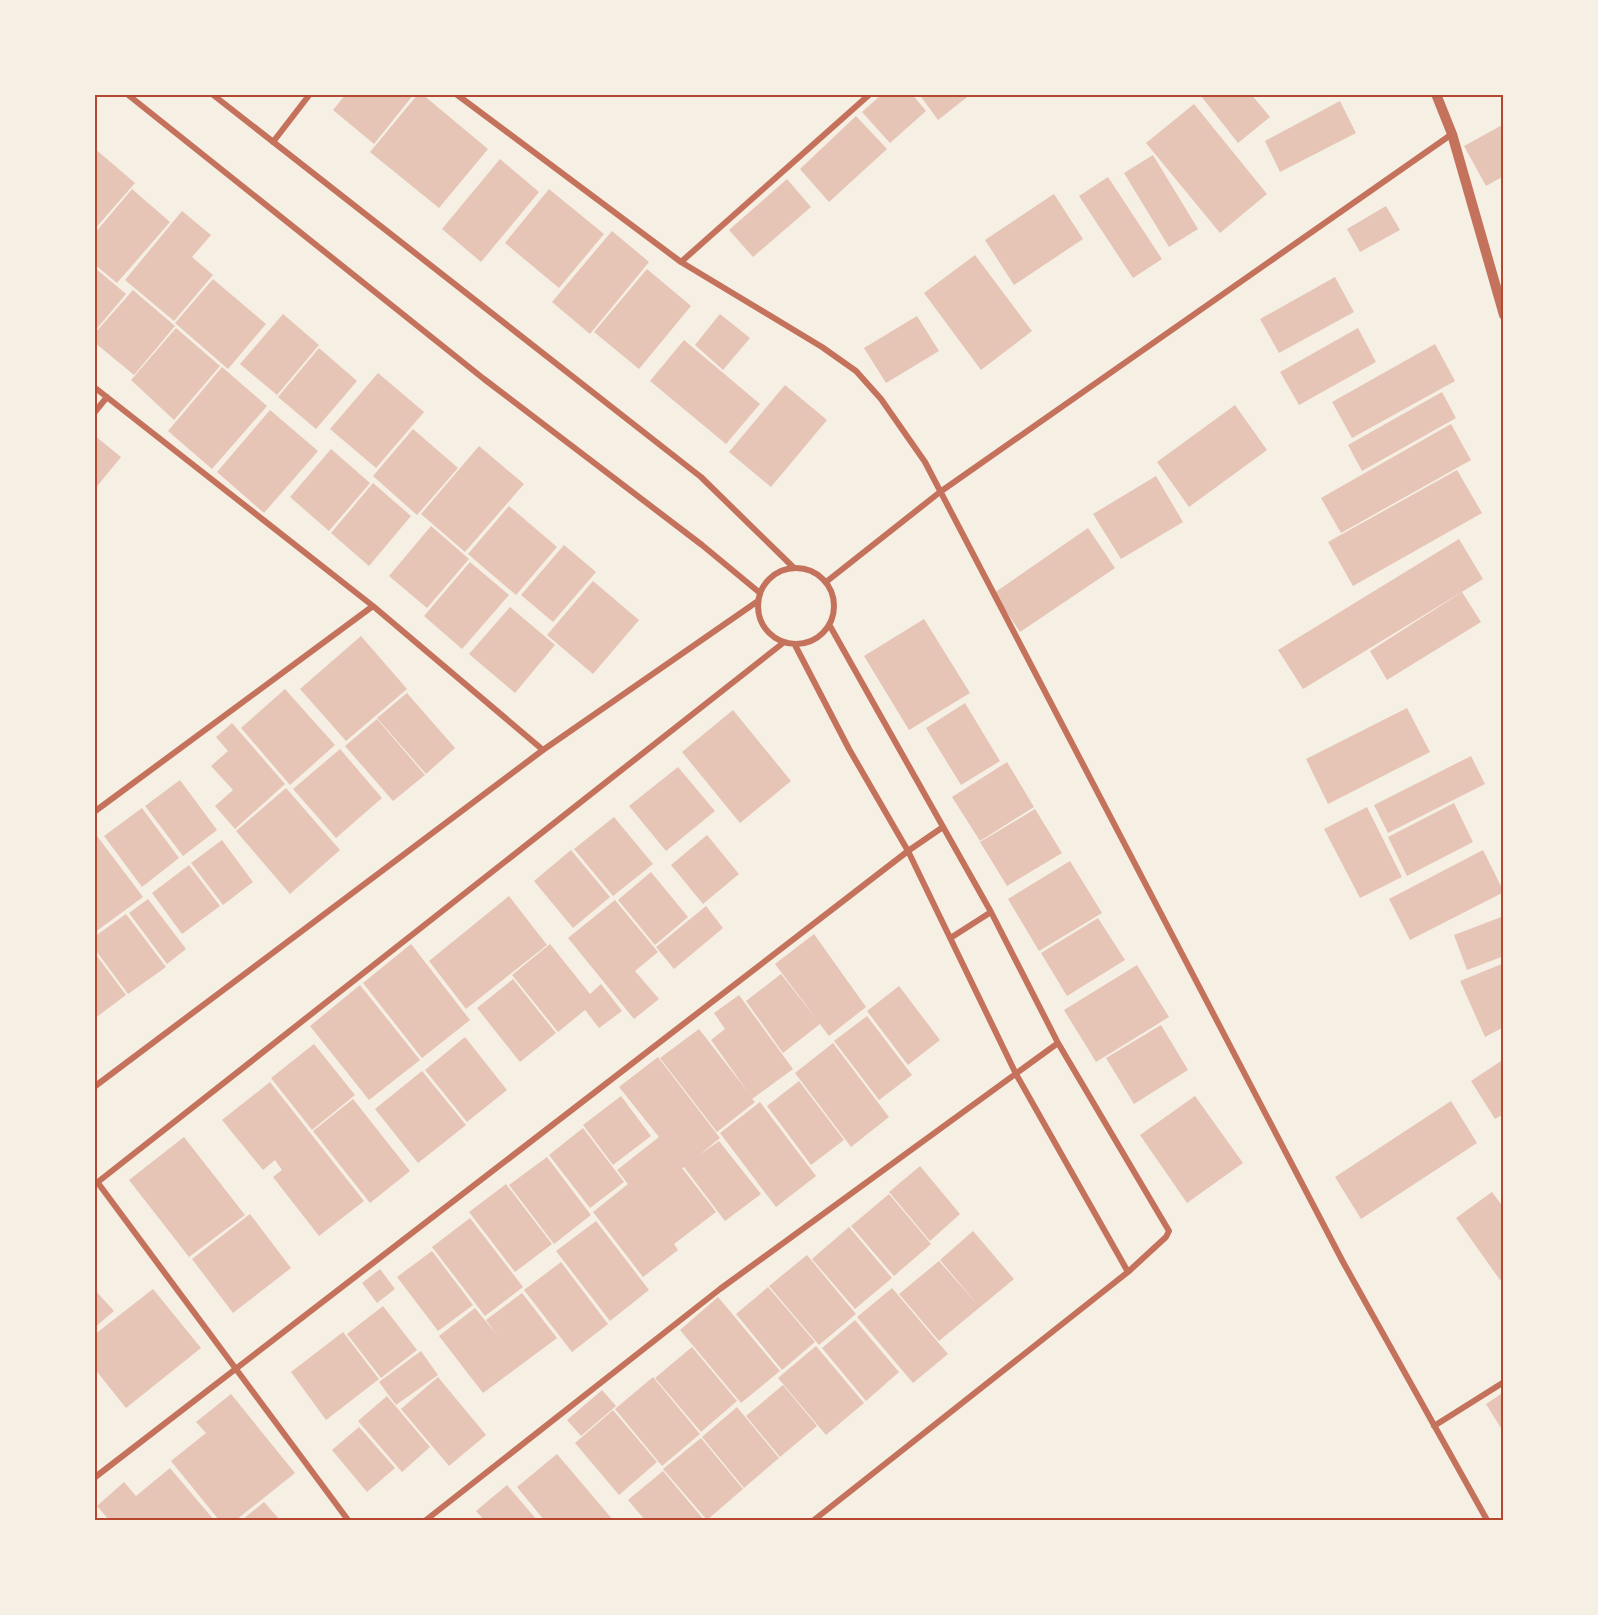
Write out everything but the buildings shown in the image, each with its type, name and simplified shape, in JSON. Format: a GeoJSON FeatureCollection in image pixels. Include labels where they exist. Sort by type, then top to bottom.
{"type":"FeatureCollection","features":[{"type":"Feature","properties":{"kind":"street"},"geometry":{"type":"LineString","coordinates":[[127,94],[484,379],[702,545],[759,597]]}},
{"type":"Feature","properties":{"kind":"street"},"geometry":{"type":"LineString","coordinates":[[212,94],[700,477],[793,567]]}},
{"type":"Feature","properties":{"kind":"street"},"geometry":{"type":"LineString","coordinates":[[273,142],[310,94]]}},
{"type":"Feature","properties":{"kind":"street"},"geometry":{"type":"LineString","coordinates":[[456,94],[681,262],[822,347],[856,371],[900,425],[925,462],[1343,1262],[1487,1521]]}},
{"type":"Feature","properties":{"kind":"street"},"geometry":{"type":"LineString","coordinates":[[681,262],[870,94]]}},
{"type":"Feature","properties":{"kind":"street"},"geometry":{"type":"LineString","coordinates":[[1436,94],[1452,134],[1503,315]]}},
{"type":"Feature","properties":{"kind":"street"},"geometry":{"type":"LineString","coordinates":[[826,582],[940,492],[1452,134]]}},
{"type":"Feature","properties":{"kind":"street"},"geometry":{"type":"LineString","coordinates":[[94,387],[373,606],[543,750]]}},
{"type":"Feature","properties":{"kind":"street"},"geometry":{"type":"LineString","coordinates":[[94,413],[107,397]]}},
{"type":"Feature","properties":{"kind":"street"},"geometry":{"type":"LineString","coordinates":[[793,567],[805,568],[826,582],[833,592],[835,603],[830,626],[808,643],[795,645],[783,643],[763,626],[758,615],[759,597],[767,580],[779,571],[793,567]]}},
{"type":"Feature","properties":{"kind":"street"},"geometry":{"type":"LineString","coordinates":[[94,1087],[543,750],[759,597]]}},
{"type":"Feature","properties":{"kind":"street"},"geometry":{"type":"LineString","coordinates":[[94,812],[373,606]]}},
{"type":"Feature","properties":{"kind":"street"},"geometry":{"type":"LineString","coordinates":[[814,1521],[1128,1272],[1166,1237],[1169,1231],[1058,1042],[991,912],[830,626]]}},
{"type":"Feature","properties":{"kind":"street"},"geometry":{"type":"LineString","coordinates":[[348,1521],[96,1184],[783,643]]}},
{"type":"Feature","properties":{"kind":"street"},"geometry":{"type":"LineString","coordinates":[[795,645],[849,749],[908,850],[1016,1074],[1128,1272]]}},
{"type":"Feature","properties":{"kind":"street"},"geometry":{"type":"LineString","coordinates":[[94,1478],[908,850],[943,827]]}},
{"type":"Feature","properties":{"kind":"street"},"geometry":{"type":"LineString","coordinates":[[952,938],[991,912]]}},
{"type":"Feature","properties":{"kind":"street"},"geometry":{"type":"LineString","coordinates":[[426,1521],[720,1289],[1058,1042]]}},
{"type":"Feature","properties":{"kind":"street"},"geometry":{"type":"LineString","coordinates":[[1434,1426],[1503,1382]]}}]}
